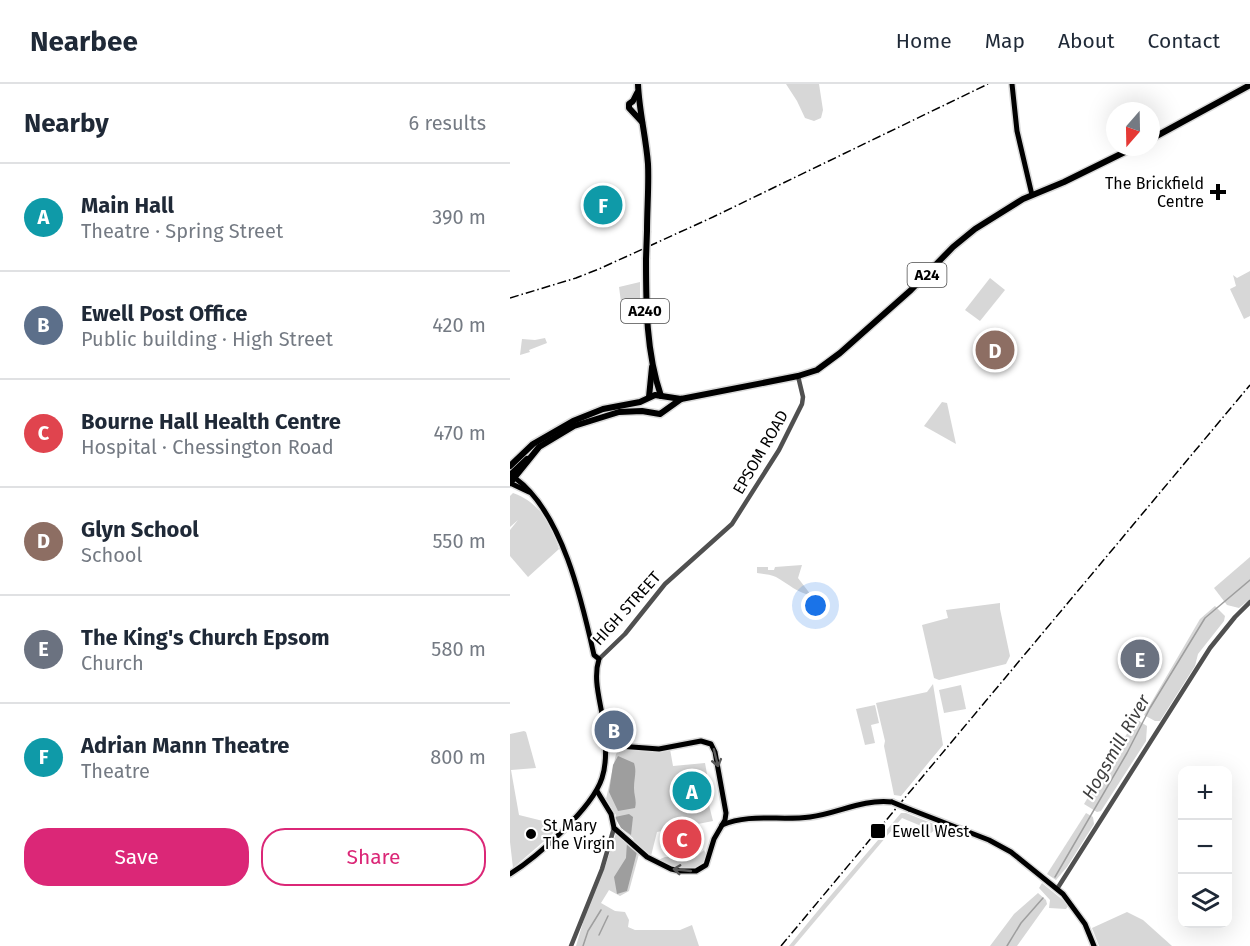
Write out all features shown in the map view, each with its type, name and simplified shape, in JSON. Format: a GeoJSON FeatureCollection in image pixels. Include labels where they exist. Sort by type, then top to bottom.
{"type":"FeatureCollection","features":[{"type":"Feature","properties":{"kind":"highway"},"geometry":{"type":"LineString","coordinates":[[1160,134],[1247,86]]}},
{"type":"Feature","properties":{"kind":"highway"},"geometry":{"type":"LineString","coordinates":[[638,87],[636,111],[633,111],[643,123]]}},
{"type":"Feature","properties":{"kind":"highway","name":"A240"},"geometry":{"type":"LineString","coordinates":[[637,104],[643,123],[648,164],[645,310],[652,363],[662,397]]}},
{"type":"Feature","properties":{"kind":"highway","name":"A24"},"geometry":{"type":"LineString","coordinates":[[511,464],[533,444],[573,421],[603,409],[633,404],[655,395],[681,399],[798,376],[817,369],[840,353],[930,273],[966,236],[1010,206],[1118,156]]}},
{"type":"Feature","properties":{"kind":"highway","name":"A240"},"geometry":{"type":"LineString","coordinates":[[649,398],[652,363]]}},
{"type":"Feature","properties":{"kind":"highway"},"geometry":{"type":"LineString","coordinates":[[662,397],[666,405],[665,410]]}},
{"type":"Feature","properties":{"kind":"highway"},"geometry":{"type":"LineString","coordinates":[[649,398],[646,405],[650,412]]}},
{"type":"Feature","properties":{"kind":"highway","name":"A24"},"geometry":{"type":"LineString","coordinates":[[511,479],[544,443],[574,426],[619,412],[660,414],[681,399]]}},
{"type":"Feature","properties":{"kind":"main road"},"geometry":{"type":"LineString","coordinates":[[1012,84],[1017,131],[1032,195]]}},
{"type":"Feature","properties":{"kind":"main road"},"geometry":{"type":"LineString","coordinates":[[511,479],[530,493],[548,515],[555,528],[579,596],[594,655],[599,659]]}},
{"type":"Feature","properties":{"kind":"main road","name":"HIGH STREET"},"geometry":{"type":"LineString","coordinates":[[597,791],[603,775],[605,745],[597,677],[599,659]]}},
{"type":"Feature","properties":{"kind":"main road"},"geometry":{"type":"LineString","coordinates":[[510,874],[548,845],[597,791],[611,813],[614,828],[651,859],[671,869],[690,872],[706,865],[714,839],[726,813],[715,752],[708,742],[689,742],[659,748],[605,745]]}},
{"type":"Feature","properties":{"kind":"main road"},"geometry":{"type":"LineString","coordinates":[[722,825],[736,819],[809,817],[839,811],[861,803],[892,802],[1007,849],[1057,889],[1080,914],[1094,946]]}},
{"type":"Feature","properties":{"kind":"main road"},"geometry":{"type":"LineString","coordinates":[[726,813],[736,819]]}},
{"type":"Feature","properties":{"kind":"street","name":"EPSOM ROAD"},"geometry":{"type":"LineString","coordinates":[[686,565],[732,524],[779,450],[803,401],[798,376]]}},
{"type":"Feature","properties":{"kind":"street","name":"HIGH STREET"},"geometry":{"type":"LineString","coordinates":[[599,659],[625,634],[665,584],[686,565]]}},
{"type":"Feature","properties":{"kind":"street"},"geometry":{"type":"LineString","coordinates":[[1057,889],[1210,648],[1250,602]]}},
{"type":"Feature","properties":{"kind":"street"},"geometry":{"type":"LineString","coordinates":[[571,946],[602,869],[614,828]]}},
{"type":"Feature","properties":{"kind":"shaded area"},"geometry":{"type":"Polygon","coordinates":[[[786,84],[819,84],[823,110],[821,118],[814,121],[805,118],[786,84]]]}},
{"type":"Feature","properties":{"kind":"shaded area"},"geometry":{"type":"Polygon","coordinates":[[[1250,271],[1250,316],[1244,319],[1230,289],[1236,286],[1233,275],[1237,278],[1250,271]]]}},
{"type":"Feature","properties":{"kind":"shaded area"},"geometry":{"type":"Polygon","coordinates":[[[990,278],[1005,290],[980,321],[965,310],[990,278]]]}},
{"type":"Feature","properties":{"kind":"shaded area"},"geometry":{"type":"Polygon","coordinates":[[[640,282],[640,309],[628,311],[626,301],[621,302],[619,287],[640,282]]]}},
{"type":"Feature","properties":{"kind":"shaded area"},"geometry":{"type":"Polygon","coordinates":[[[545,338],[547,343],[520,355],[522,339],[545,338]]]}},
{"type":"Feature","properties":{"kind":"shaded area"},"geometry":{"type":"Polygon","coordinates":[[[942,402],[947,403],[956,444],[924,426],[942,402]]]}},
{"type":"Feature","properties":{"kind":"shaded area"},"geometry":{"type":"Polygon","coordinates":[[[513,493],[530,502],[543,515],[559,549],[528,577],[510,556],[510,530],[518,520],[510,527],[510,496],[513,493]]]}},
{"type":"Feature","properties":{"kind":"shaded area"},"geometry":{"type":"Polygon","coordinates":[[[1250,557],[1250,599],[1239,608],[1227,605],[1214,588],[1250,557]]]}},
{"type":"Feature","properties":{"kind":"shaded area"},"geometry":{"type":"Polygon","coordinates":[[[802,565],[798,578],[811,595],[774,576],[757,573],[757,567],[768,567],[768,570],[774,570],[775,567],[802,565]]]}},
{"type":"Feature","properties":{"kind":"shaded area"},"geometry":{"type":"Polygon","coordinates":[[[1000,603],[1010,656],[1006,664],[939,680],[934,678],[922,625],[948,618],[946,610],[1000,603]]]}},
{"type":"Feature","properties":{"kind":"shaded area"},"geometry":{"type":"Polygon","coordinates":[[[1215,606],[1225,616],[1224,621],[1198,654],[1195,666],[1160,721],[1144,715],[1200,619],[1215,606]]]}},
{"type":"Feature","properties":{"kind":"shaded area"},"geometry":{"type":"Polygon","coordinates":[[[933,684],[943,745],[901,796],[894,795],[876,703],[927,692],[933,684]]]}},
{"type":"Feature","properties":{"kind":"shaded area"},"geometry":{"type":"Polygon","coordinates":[[[961,685],[966,709],[944,713],[939,690],[961,685]]]}},
{"type":"Feature","properties":{"kind":"shaded area"},"geometry":{"type":"Polygon","coordinates":[[[875,705],[879,723],[871,725],[875,743],[865,745],[856,709],[875,705]]]}},
{"type":"Feature","properties":{"kind":"shaded area"},"geometry":{"type":"Polygon","coordinates":[[[1136,719],[1147,726],[1146,741],[1101,811],[1097,812],[1084,804],[1136,719]]]}},
{"type":"Feature","properties":{"kind":"shaded area"},"geometry":{"type":"Polygon","coordinates":[[[524,731],[536,768],[511,770],[519,815],[543,821],[558,829],[513,868],[510,842],[510,734],[524,731]]]}},
{"type":"Feature","properties":{"kind":"shaded area"},"geometry":{"type":"Polygon","coordinates":[[[621,748],[651,751],[670,749],[673,766],[705,763],[711,796],[707,797],[713,821],[657,832],[651,856],[643,851],[616,820],[616,815],[606,799],[616,754],[621,748]]]}},
{"type":"Feature","properties":{"kind":"shaded area"},"geometry":{"type":"Polygon","coordinates":[[[618,756],[634,763],[636,803],[635,808],[618,811],[609,792],[613,765],[618,756]]]}},
{"type":"Feature","properties":{"kind":"shaded area"},"geometry":{"type":"Polygon","coordinates":[[[901,813],[954,832],[937,828],[931,833],[927,832],[926,828],[902,818],[794,946],[789,946],[831,896],[901,813]]]}},
{"type":"Feature","properties":{"kind":"shaded area"},"geometry":{"type":"Polygon","coordinates":[[[1086,813],[1093,817],[1094,824],[1067,867],[1056,880],[1047,874],[1086,813]]]}},
{"type":"Feature","properties":{"kind":"shaded area"},"geometry":{"type":"Polygon","coordinates":[[[629,814],[633,817],[631,835],[621,828],[615,817],[629,814]]]}},
{"type":"Feature","properties":{"kind":"shaded area"},"geometry":{"type":"Polygon","coordinates":[[[616,833],[639,854],[629,891],[620,896],[609,890],[601,903],[615,911],[625,912],[629,920],[628,927],[635,930],[680,930],[692,925],[699,946],[576,946],[590,899],[605,867],[616,833]]]}},
{"type":"Feature","properties":{"kind":"shaded area"},"geometry":{"type":"Polygon","coordinates":[[[627,842],[637,852],[627,891],[617,894],[614,877],[626,858],[627,842]]]}},
{"type":"Feature","properties":{"kind":"shaded area"},"geometry":{"type":"Polygon","coordinates":[[[704,850],[707,856],[703,865],[691,869],[675,867],[658,860],[665,857],[689,859],[704,850]]]}},
{"type":"Feature","properties":{"kind":"shaded area"},"geometry":{"type":"Polygon","coordinates":[[[1042,883],[1069,905],[1066,909],[1049,908],[1050,900],[1039,888],[1042,883]]]}},
{"type":"Feature","properties":{"kind":"shaded area"},"geometry":{"type":"Polygon","coordinates":[[[1038,893],[1047,904],[1017,946],[990,946],[1014,914],[1038,893]]]}},
{"type":"Feature","properties":{"kind":"shaded area"},"geometry":{"type":"Polygon","coordinates":[[[1127,912],[1143,920],[1172,946],[1099,946],[1092,928],[1127,912]]]}},
{"type":"Feature","properties":{"kind":"waterway","name":"Hogsmill River"},"geometry":{"type":"LineString","coordinates":[[1055,877],[1127,753],[1150,708],[1205,618],[1250,580]]}},
{"type":"Feature","properties":{"kind":"waterway","name":"Hogsmill River"},"geometry":{"type":"LineString","coordinates":[[1007,946],[1021,923],[1043,898]]}},
{"type":"Feature","properties":{"kind":"waterway"},"geometry":{"type":"LineString","coordinates":[[583,946],[588,931],[601,910]]}},
{"type":"Feature","properties":{"kind":"waterway"},"geometry":{"type":"LineString","coordinates":[[599,935],[608,916]]}},
{"type":"Feature","properties":{"kind":"railway"},"geometry":{"type":"LineString","coordinates":[[510,298],[599,269],[713,217],[988,84]]}},
{"type":"Feature","properties":{"kind":"railway"},"geometry":{"type":"LineString","coordinates":[[781,946],[1250,385]]}},
{"type":"Feature","properties":{"kind":"place","name":"The Brickfield Centre"},"geometry":{"type":"Point","coordinates":[1218,192]}},
{"type":"Feature","properties":{"kind":"place","name":"Adrian Mann Theatre"},"geometry":{"type":"Point","coordinates":[603,205]}},
{"type":"Feature","properties":{"kind":"place","name":"Glyn School"},"geometry":{"type":"Point","coordinates":[995,350]}},
{"type":"Feature","properties":{"kind":"place","name":"The King's Church Epsom"},"geometry":{"type":"Point","coordinates":[1140,659]}},
{"type":"Feature","properties":{"kind":"place","name":"Ewell Post Office"},"geometry":{"type":"Point","coordinates":[614,730]}},
{"type":"Feature","properties":{"kind":"place","name":"Main Hall"},"geometry":{"type":"Point","coordinates":[692,791]}},
{"type":"Feature","properties":{"kind":"place","name":"Ewell West"},"geometry":{"type":"Point","coordinates":[878,831]}},
{"type":"Feature","properties":{"kind":"place","name":"St Mary The Virgin"},"geometry":{"type":"Point","coordinates":[531,834]}},
{"type":"Feature","properties":{"kind":"place","name":"Bourne Hall Health Centre"},"geometry":{"type":"Point","coordinates":[682,839]}}]}
